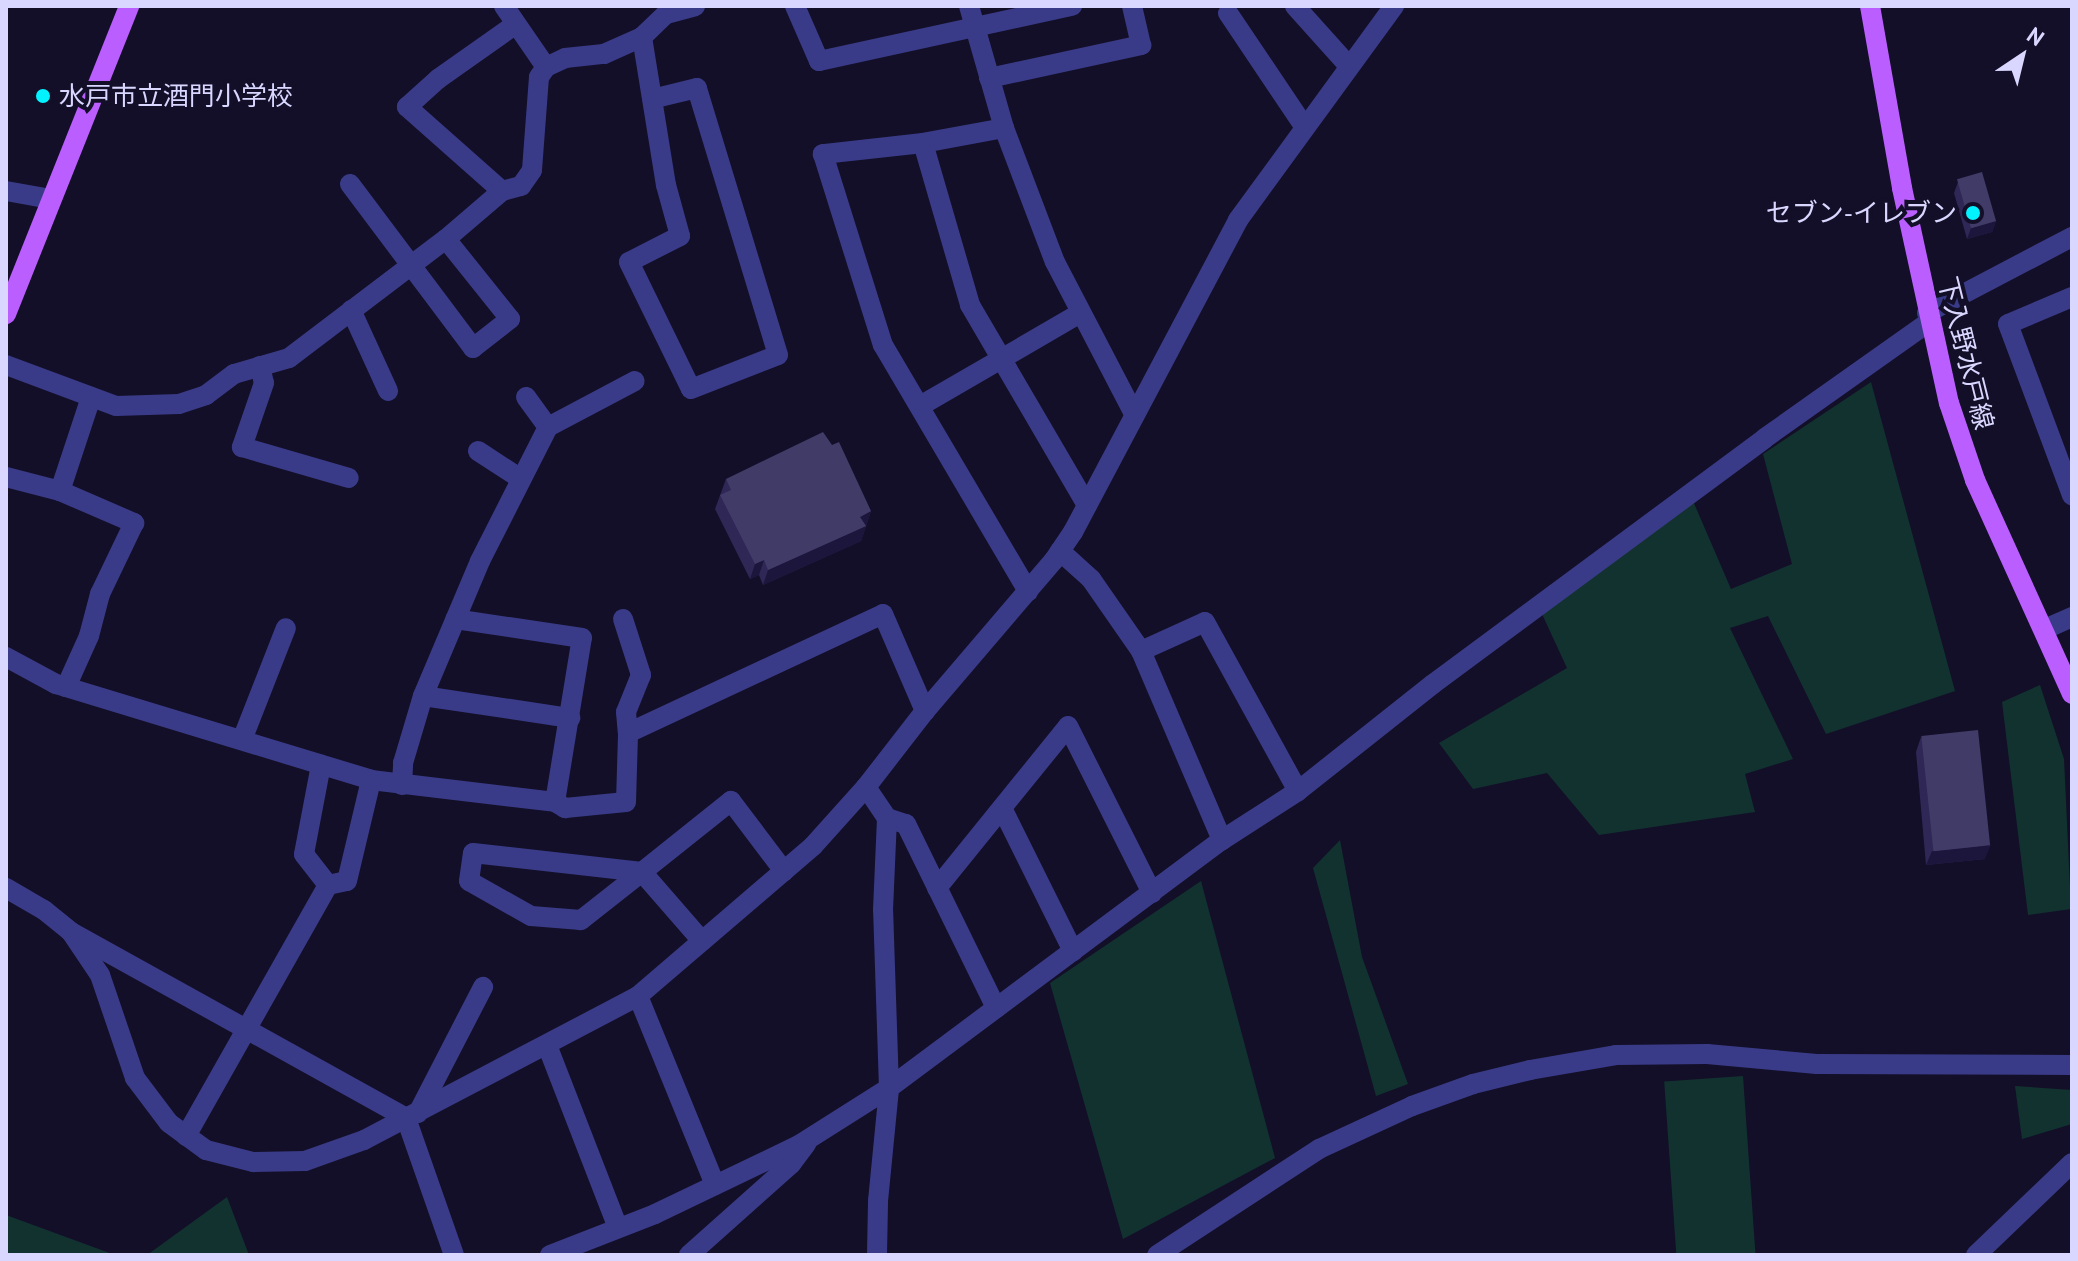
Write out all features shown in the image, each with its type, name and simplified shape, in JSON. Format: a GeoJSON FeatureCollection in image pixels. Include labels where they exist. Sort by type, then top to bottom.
{"type":"FeatureCollection","features":[{"type":"Feature","properties":{"kind":"main road"},"geometry":{"type":"LineString","coordinates":[[6,314],[129,6]]}},
{"type":"Feature","properties":{"kind":"main road","name":"下入野水戸線"},"geometry":{"type":"LineString","coordinates":[[1870,6],[1928,317],[1949,403],[1975,480],[2072,694]]}},
{"type":"Feature","properties":{"kind":"street"},"geometry":{"type":"LineString","coordinates":[[504,6],[546,67]]}},
{"type":"Feature","properties":{"kind":"street"},"geometry":{"type":"LineString","coordinates":[[6,365],[116,406],[179,404],[206,395],[234,374],[289,358],[446,239],[502,191],[521,186],[532,170],[539,77],[546,67],[565,58],[604,54],[642,37],[666,14],[695,6]]}},
{"type":"Feature","properties":{"kind":"street"},"geometry":{"type":"LineString","coordinates":[[795,6],[819,61],[1072,6]]}},
{"type":"Feature","properties":{"kind":"street"},"geometry":{"type":"LineString","coordinates":[[969,6],[1004,128],[1055,262],[1079,314],[1134,414]]}},
{"type":"Feature","properties":{"kind":"street"},"geometry":{"type":"LineString","coordinates":[[989,78],[1141,45],[1132,6]]}},
{"type":"Feature","properties":{"kind":"street"},"geometry":{"type":"LineString","coordinates":[[1295,6],[1348,65]]}},
{"type":"Feature","properties":{"kind":"street"},"geometry":{"type":"LineString","coordinates":[[71,932],[100,975],[135,1078],[169,1123],[206,1150],[253,1162],[305,1161],[364,1140],[638,996],[813,846],[866,787],[925,711],[1060,551],[1238,220],[1348,65],[1383,10]]}},
{"type":"Feature","properties":{"kind":"street"},"geometry":{"type":"LineString","coordinates":[[1228,13],[1304,126]]}},
{"type":"Feature","properties":{"kind":"street"},"geometry":{"type":"LineString","coordinates":[[502,191],[407,107],[438,79],[516,24]]}},
{"type":"Feature","properties":{"kind":"street"},"geometry":{"type":"LineString","coordinates":[[642,37],[652,99],[666,185],[680,236],[629,262],[691,389],[778,355],[697,88],[652,99]]}},
{"type":"Feature","properties":{"kind":"street"},"geometry":{"type":"LineString","coordinates":[[1004,128],[923,143],[823,154],[883,345],[1028,591]]}},
{"type":"Feature","properties":{"kind":"street"},"geometry":{"type":"LineString","coordinates":[[923,143],[970,305],[1087,505]]}},
{"type":"Feature","properties":{"kind":"street"},"geometry":{"type":"LineString","coordinates":[[350,184],[473,348],[510,319],[446,239]]}},
{"type":"Feature","properties":{"kind":"street"},"geometry":{"type":"LineString","coordinates":[[6,191],[51,199]]}},
{"type":"Feature","properties":{"kind":"street"},"geometry":{"type":"LineString","coordinates":[[550,1255],[715,1185],[811,1137],[889,1088],[1222,840],[1298,791],[1433,684],[1928,317],[2072,237]]}},
{"type":"Feature","properties":{"kind":"street"},"geometry":{"type":"LineString","coordinates":[[2072,297],[2008,324],[2072,495]]}},
{"type":"Feature","properties":{"kind":"street"},"geometry":{"type":"LineString","coordinates":[[351,310],[388,391]]}},
{"type":"Feature","properties":{"kind":"street"},"geometry":{"type":"LineString","coordinates":[[920,406],[1079,314]]}},
{"type":"Feature","properties":{"kind":"street"},"geometry":{"type":"LineString","coordinates":[[260,366],[264,383],[242,447],[349,478]]}},
{"type":"Feature","properties":{"kind":"street"},"geometry":{"type":"LineString","coordinates":[[402,785],[403,763],[423,696],[455,619],[548,427],[635,381]]}},
{"type":"Feature","properties":{"kind":"street"},"geometry":{"type":"LineString","coordinates":[[60,491],[91,397]]}},
{"type":"Feature","properties":{"kind":"street"},"geometry":{"type":"LineString","coordinates":[[526,397],[548,427]]}},
{"type":"Feature","properties":{"kind":"street"},"geometry":{"type":"LineString","coordinates":[[478,451],[521,479]]}},
{"type":"Feature","properties":{"kind":"street"},"geometry":{"type":"LineString","coordinates":[[6,477],[60,491],[134,523],[100,594],[89,636],[66,687]]}},
{"type":"Feature","properties":{"kind":"street"},"geometry":{"type":"LineString","coordinates":[[1060,551],[1091,579],[1141,651],[1222,840]]}},
{"type":"Feature","properties":{"kind":"street"},"geometry":{"type":"LineString","coordinates":[[628,733],[883,614],[925,711]]}},
{"type":"Feature","properties":{"kind":"street"},"geometry":{"type":"LineString","coordinates":[[2045,629],[2072,617]]}},
{"type":"Feature","properties":{"kind":"street"},"geometry":{"type":"LineString","coordinates":[[455,619],[582,638],[555,802]]}},
{"type":"Feature","properties":{"kind":"street"},"geometry":{"type":"LineString","coordinates":[[6,657],[66,687],[371,780],[555,802],[565,808],[626,802],[626,712],[641,675],[623,619]]}},
{"type":"Feature","properties":{"kind":"street"},"geometry":{"type":"LineString","coordinates":[[1141,651],[1205,622],[1298,791]]}},
{"type":"Feature","properties":{"kind":"street"},"geometry":{"type":"LineString","coordinates":[[242,740],[286,628]]}},
{"type":"Feature","properties":{"kind":"street"},"geometry":{"type":"LineString","coordinates":[[423,696],[570,718]]}},
{"type":"Feature","properties":{"kind":"street"},"geometry":{"type":"LineString","coordinates":[[937,888],[1068,726],[1152,893]]}},
{"type":"Feature","properties":{"kind":"street"},"geometry":{"type":"LineString","coordinates":[[321,765],[304,854],[328,885]]}},
{"type":"Feature","properties":{"kind":"street"},"geometry":{"type":"LineString","coordinates":[[186,1136],[328,885],[347,881],[371,780]]}},
{"type":"Feature","properties":{"kind":"street"},"geometry":{"type":"LineString","coordinates":[[866,787],[887,818],[883,910],[889,1088],[878,1201],[877,1255]]}},
{"type":"Feature","properties":{"kind":"street"},"geometry":{"type":"LineString","coordinates":[[702,941],[642,872],[473,853],[469,881],[531,916],[581,920],[642,872],[731,801],[784,871]]}},
{"type":"Feature","properties":{"kind":"street"},"geometry":{"type":"LineString","coordinates":[[1002,808],[1073,951]]}},
{"type":"Feature","properties":{"kind":"street"},"geometry":{"type":"LineString","coordinates":[[887,818],[906,824],[996,1008]]}},
{"type":"Feature","properties":{"kind":"street"},"geometry":{"type":"LineString","coordinates":[[6,888],[44,910],[71,932],[412,1116],[454,1255]]}},
{"type":"Feature","properties":{"kind":"street"},"geometry":{"type":"LineString","coordinates":[[412,1116],[483,987]]}},
{"type":"Feature","properties":{"kind":"street"},"geometry":{"type":"LineString","coordinates":[[638,996],[715,1185]]}},
{"type":"Feature","properties":{"kind":"street"},"geometry":{"type":"LineString","coordinates":[[547,1045],[618,1228]]}},
{"type":"Feature","properties":{"kind":"street"},"geometry":{"type":"LineString","coordinates":[[1157,1255],[1319,1149],[1412,1106],[1473,1084],[1530,1070],[1632,1054],[1707,1054],[1817,1064],[2072,1065]]}},
{"type":"Feature","properties":{"kind":"street"},"geometry":{"type":"LineString","coordinates":[[689,1255],[791,1164],[811,1137]]}},
{"type":"Feature","properties":{"kind":"street"},"geometry":{"type":"LineString","coordinates":[[1976,1255],[2072,1163]]}},
{"type":"Feature","properties":{"kind":"green space"},"geometry":{"type":"Polygon","coordinates":[[[1871,382],[1955,691],[1826,734],[1768,616],[1730,628],[1793,759],[1745,774],[1755,812],[1599,835],[1547,773],[1473,789],[1439,743],[1567,668],[1542,614],[1693,501],[1731,589],[1792,564],[1763,454],[1871,382]]]}},
{"type":"Feature","properties":{"kind":"green space"},"geometry":{"type":"Polygon","coordinates":[[[2040,685],[2064,759],[2071,909],[2028,915],[2002,702],[2040,685]]]}},
{"type":"Feature","properties":{"kind":"green space"},"geometry":{"type":"Polygon","coordinates":[[[1340,840],[1362,957],[1408,1084],[1376,1096],[1313,868],[1340,840]]]}},
{"type":"Feature","properties":{"kind":"green space"},"geometry":{"type":"Polygon","coordinates":[[[1201,881],[1275,1158],[1123,1239],[1050,983],[1201,881]]]}},
{"type":"Feature","properties":{"kind":"green space"},"geometry":{"type":"Polygon","coordinates":[[[1743,1076],[1755,1255],[1676,1255],[1664,1082],[1743,1076]]]}},
{"type":"Feature","properties":{"kind":"green space"},"geometry":{"type":"Polygon","coordinates":[[[2015,1086],[2072,1090],[2072,1124],[2022,1139],[2015,1086]]]}},
{"type":"Feature","properties":{"kind":"green space"},"geometry":{"type":"Polygon","coordinates":[[[227,1197],[249,1255],[147,1255],[227,1197]]]}},
{"type":"Feature","properties":{"kind":"green space"},"geometry":{"type":"Polygon","coordinates":[[[6,1215],[115,1255],[6,1255],[6,1215]]]}},
{"type":"Feature","properties":{"kind":"building"},"geometry":{"type":"Polygon","coordinates":[[[1982,172],[1996,221],[1971,228],[1957,179],[1982,172]]]}},
{"type":"Feature","properties":{"kind":"building"},"geometry":{"type":"Polygon","coordinates":[[[823,432],[832,445],[839,442],[871,511],[860,517],[866,526],[768,570],[764,560],[755,564],[720,495],[731,490],[726,479],[823,432]]]}},
{"type":"Feature","properties":{"kind":"building"},"geometry":{"type":"Polygon","coordinates":[[[1978,730],[1990,845],[1933,851],[1921,736],[1978,730]]]}},
{"type":"Feature","properties":{"kind":"place","name":"水戸市立酒門小学校"},"geometry":{"type":"Point","coordinates":[43,96]}},
{"type":"Feature","properties":{"kind":"place","name":"セブン-イレブン"},"geometry":{"type":"Point","coordinates":[1973,213]}}]}
